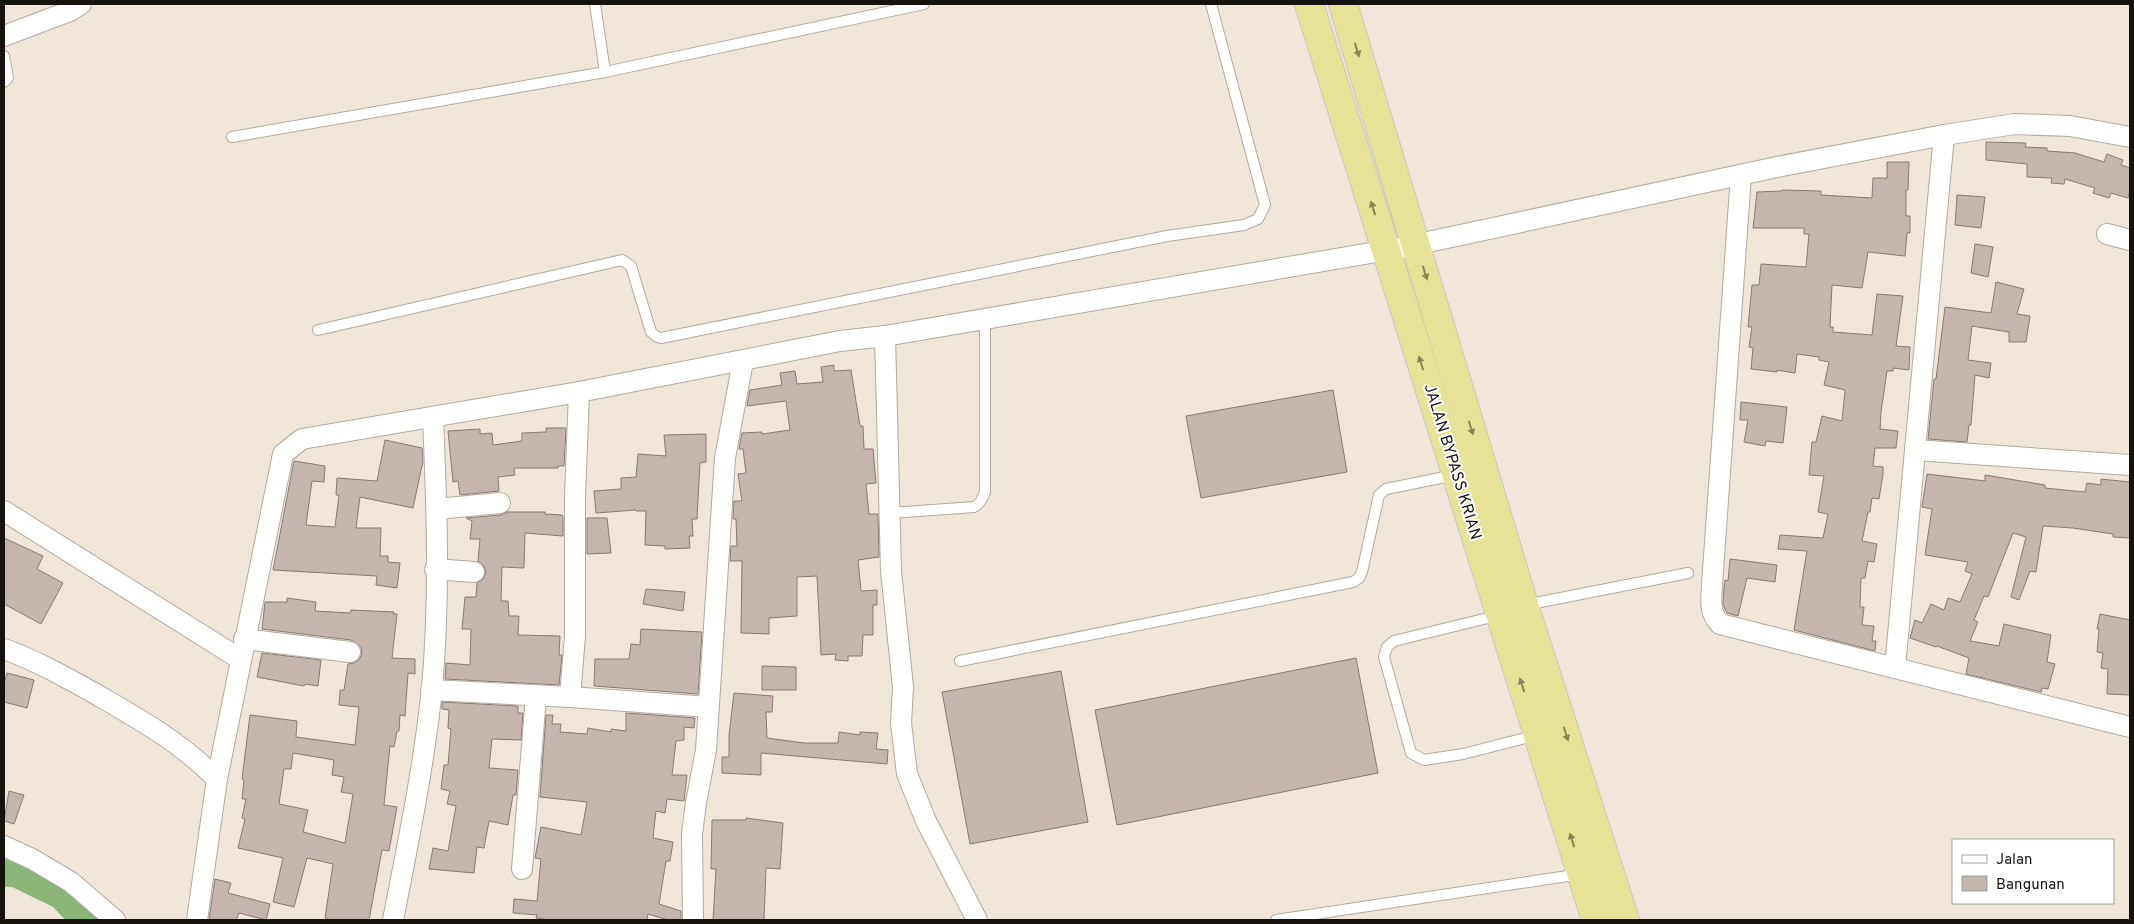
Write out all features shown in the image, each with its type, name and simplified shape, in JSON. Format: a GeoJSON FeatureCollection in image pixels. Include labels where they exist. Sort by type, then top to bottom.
{"type":"FeatureCollection","features":[{"type":"Feature","properties":{"kind":"highway","name":"JALAN BYPASS KRIAN"},"geometry":{"type":"LineString","coordinates":[[1309,4],[1456,475],[1512,610],[1625,920]]}},
{"type":"Feature","properties":{"kind":"highway","name":"JALAN BYPASS KRIAN"},"geometry":{"type":"LineString","coordinates":[[1343,4],[1417,245],[1512,610],[1538,734],[1596,920]]}},
{"type":"Feature","properties":{"kind":"street"},"geometry":{"type":"LineString","coordinates":[[4,36],[70,11],[81,4]]}},
{"type":"Feature","properties":{"kind":"street"},"geometry":{"type":"LineString","coordinates":[[196,920],[216,779],[283,454],[302,439],[579,392],[840,342],[1386,251],[1741,175],[1944,135],[2015,124],[2070,126],[2130,137]]}},
{"type":"Feature","properties":{"kind":"street"},"geometry":{"type":"LineString","coordinates":[[1895,668],[1944,135]]}},
{"type":"Feature","properties":{"kind":"street"},"geometry":{"type":"LineString","coordinates":[[1741,175],[1711,608],[1715,619],[1720,624],[2130,727]]}},
{"type":"Feature","properties":{"kind":"street"},"geometry":{"type":"LineString","coordinates":[[2107,234],[2130,240]]}},
{"type":"Feature","properties":{"kind":"street"},"geometry":{"type":"LineString","coordinates":[[885,336],[892,571],[903,687],[901,723],[907,774],[926,821],[977,920]]}},
{"type":"Feature","properties":{"kind":"street"},"geometry":{"type":"LineString","coordinates":[[693,920],[692,834],[706,750],[725,458],[744,360]]}},
{"type":"Feature","properties":{"kind":"street"},"geometry":{"type":"LineString","coordinates":[[570,696],[575,636],[575,496],[579,392]]}},
{"type":"Feature","properties":{"kind":"street"},"geometry":{"type":"LineString","coordinates":[[393,920],[416,800],[431,690],[437,509],[433,418]]}},
{"type":"Feature","properties":{"kind":"street"},"geometry":{"type":"LineString","coordinates":[[1915,450],[2130,465]]}},
{"type":"Feature","properties":{"kind":"street"},"geometry":{"type":"LineString","coordinates":[[437,509],[500,503]]}},
{"type":"Feature","properties":{"kind":"street"},"geometry":{"type":"LineString","coordinates":[[4,511],[240,659]]}},
{"type":"Feature","properties":{"kind":"street"},"geometry":{"type":"LineString","coordinates":[[436,569],[474,572]]}},
{"type":"Feature","properties":{"kind":"street"},"geometry":{"type":"LineString","coordinates":[[244,639],[350,652]]}},
{"type":"Feature","properties":{"kind":"street"},"geometry":{"type":"LineString","coordinates":[[4,649],[25,657],[144,721],[195,757],[216,779]]}},
{"type":"Feature","properties":{"kind":"street"},"geometry":{"type":"LineString","coordinates":[[431,690],[570,696],[709,707]]}},
{"type":"Feature","properties":{"kind":"street"},"geometry":{"type":"LineString","coordinates":[[522,869],[536,696]]}},
{"type":"Feature","properties":{"kind":"street"},"geometry":{"type":"LineString","coordinates":[[4,846],[32,859],[71,882],[115,920]]}},
{"type":"Feature","properties":{"kind":"lane"},"geometry":{"type":"LineString","coordinates":[[595,4],[605,72]]}},
{"type":"Feature","properties":{"kind":"lane"},"geometry":{"type":"LineString","coordinates":[[232,137],[605,72],[924,4]]}},
{"type":"Feature","properties":{"kind":"lane"},"geometry":{"type":"LineString","coordinates":[[318,330],[622,260],[631,266],[652,332],[661,338],[1167,236],[1244,225],[1258,219],[1265,205],[1211,4]]}},
{"type":"Feature","properties":{"kind":"lane"},"geometry":{"type":"LineString","coordinates":[[4,56],[8,78],[4,82]]}},
{"type":"Feature","properties":{"kind":"lane"},"geometry":{"type":"LineString","coordinates":[[890,513],[974,507],[983,498],[985,492],[985,318]]}},
{"type":"Feature","properties":{"kind":"lane"},"geometry":{"type":"LineString","coordinates":[[960,661],[1353,582],[1359,578],[1362,572],[1379,495],[1386,489],[1456,475]]}},
{"type":"Feature","properties":{"kind":"lane"},"geometry":{"type":"LineString","coordinates":[[1538,734],[1463,754],[1424,760],[1410,753],[1384,657],[1386,647],[1394,641],[1512,610],[1688,572]]}},
{"type":"Feature","properties":{"kind":"lane"},"geometry":{"type":"LineString","coordinates":[[1276,920],[1582,874]]}},
{"type":"Feature","properties":{"kind":"building"},"geometry":{"type":"Polygon","coordinates":[[[1986,142],[2026,143],[2025,147],[2047,148],[2047,151],[2075,153],[2104,162],[2107,154],[2123,160],[2121,165],[2130,168],[2128,198],[2111,193],[2109,198],[2093,193],[2095,188],[2065,179],[2064,184],[2051,183],[2052,178],[2027,177],[2027,164],[1986,160],[1986,142]]]}},
{"type":"Feature","properties":{"kind":"building"},"geometry":{"type":"Polygon","coordinates":[[[1887,162],[1909,162],[1906,216],[1910,216],[1910,233],[1907,233],[1905,256],[1868,252],[1862,288],[1832,285],[1830,327],[1833,327],[1833,332],[1872,335],[1877,294],[1903,296],[1896,346],[1910,347],[1909,370],[1893,368],[1893,371],[1887,371],[1880,429],[1898,431],[1896,448],[1875,448],[1873,466],[1883,467],[1883,474],[1879,499],[1872,498],[1862,541],[1877,544],[1874,562],[1868,561],[1865,578],[1861,578],[1860,607],[1864,607],[1862,625],[1874,626],[1872,641],[1876,641],[1875,651],[1794,630],[1807,551],[1778,549],[1780,535],[1823,538],[1828,514],[1818,512],[1824,476],[1809,475],[1812,442],[1816,442],[1822,416],[1842,421],[1845,390],[1824,385],[1829,362],[1819,360],[1819,357],[1797,354],[1795,373],[1751,369],[1753,348],[1749,347],[1752,327],[1748,327],[1752,285],[1759,285],[1761,264],[1806,267],[1809,234],[1804,234],[1804,228],[1753,228],[1757,192],[1782,190],[1821,191],[1821,195],[1872,198],[1873,178],[1887,178],[1887,162]]]}},
{"type":"Feature","properties":{"kind":"building"},"geometry":{"type":"Polygon","coordinates":[[[1957,195],[1985,197],[1981,228],[1955,225],[1957,195]]]}},
{"type":"Feature","properties":{"kind":"building"},"geometry":{"type":"Polygon","coordinates":[[[1975,244],[1993,247],[1988,277],[1971,273],[1975,244]]]}},
{"type":"Feature","properties":{"kind":"building"},"geometry":{"type":"Polygon","coordinates":[[[1996,282],[2024,289],[2017,314],[2030,316],[2026,342],[2009,342],[2009,332],[1972,326],[1968,360],[1991,363],[1989,378],[1975,375],[1971,425],[1969,425],[1967,442],[1928,439],[1934,379],[1936,379],[1945,307],[1991,313],[1996,282]]]}},
{"type":"Feature","properties":{"kind":"building"},"geometry":{"type":"Polygon","coordinates":[[[834,365],[834,371],[851,370],[860,426],[863,426],[864,449],[873,449],[876,483],[866,484],[869,514],[878,514],[879,557],[858,560],[861,591],[877,590],[877,605],[873,605],[873,635],[863,635],[862,656],[848,656],[848,661],[835,660],[836,654],[821,655],[817,576],[797,577],[797,616],[769,618],[769,634],[741,633],[742,561],[730,561],[731,546],[737,546],[736,519],[733,519],[734,501],[742,501],[738,474],[746,473],[743,449],[739,449],[742,433],[762,432],[762,434],[790,430],[786,401],[747,406],[750,390],[782,385],[780,373],[795,371],[797,384],[823,382],[821,367],[834,365]]]}},
{"type":"Feature","properties":{"kind":"building"},"geometry":{"type":"Polygon","coordinates":[[[1333,390],[1347,472],[1201,498],[1186,416],[1333,390]]]}},
{"type":"Feature","properties":{"kind":"building"},"geometry":{"type":"Polygon","coordinates":[[[1741,402],[1787,407],[1783,443],[1766,441],[1765,446],[1744,442],[1748,420],[1740,420],[1741,402]]]}},
{"type":"Feature","properties":{"kind":"building"},"geometry":{"type":"Polygon","coordinates":[[[546,428],[566,428],[564,466],[558,466],[558,468],[514,468],[515,475],[498,477],[499,491],[460,495],[458,481],[453,482],[448,431],[480,429],[480,434],[492,433],[493,445],[522,441],[522,433],[546,432],[546,428]]]}},
{"type":"Feature","properties":{"kind":"building"},"geometry":{"type":"Polygon","coordinates":[[[706,434],[706,462],[700,463],[697,519],[692,519],[693,536],[689,536],[690,548],[665,549],[665,546],[645,545],[646,511],[596,513],[594,491],[621,489],[621,478],[636,477],[638,454],[666,456],[664,435],[706,434]]]}},
{"type":"Feature","properties":{"kind":"building"},"geometry":{"type":"Polygon","coordinates":[[[385,440],[422,448],[423,461],[413,508],[360,497],[356,528],[381,528],[380,556],[388,556],[388,562],[400,563],[397,588],[376,585],[377,576],[273,570],[294,461],[325,466],[324,482],[312,481],[306,525],[335,527],[339,495],[336,495],[337,478],[377,481],[385,440]]]}},
{"type":"Feature","properties":{"kind":"building"},"geometry":{"type":"Polygon","coordinates":[[[1927,474],[1985,481],[1985,475],[2045,485],[2045,488],[2085,492],[2087,483],[2101,485],[2101,479],[2130,482],[2130,538],[2113,537],[2113,534],[2073,528],[2043,526],[2036,572],[2030,571],[2019,600],[2011,597],[2026,537],[2013,533],[1988,597],[1984,596],[1974,620],[1978,622],[1970,641],[1999,646],[2004,624],[2051,635],[2047,662],[2055,664],[2048,689],[2042,688],[2041,692],[1966,674],[1969,658],[1910,638],[1915,620],[1922,623],[1931,604],[1944,610],[1948,598],[1960,602],[1972,574],[1965,571],[1968,562],[1925,555],[1932,509],[1922,507],[1927,474]]]}},
{"type":"Feature","properties":{"kind":"building"},"geometry":{"type":"Polygon","coordinates":[[[507,512],[545,512],[545,514],[562,515],[563,517],[563,536],[525,533],[524,568],[502,567],[501,601],[508,601],[509,616],[519,616],[518,635],[560,636],[559,655],[562,655],[559,685],[445,679],[446,663],[470,665],[471,629],[462,629],[465,597],[476,597],[477,583],[483,579],[486,573],[484,566],[478,561],[480,539],[470,539],[472,521],[466,518],[501,515],[507,512]]]}},
{"type":"Feature","properties":{"kind":"building"},"geometry":{"type":"Polygon","coordinates":[[[587,518],[607,518],[611,553],[587,554],[587,518]]]}},
{"type":"Feature","properties":{"kind":"building"},"geometry":{"type":"Polygon","coordinates":[[[4,538],[43,556],[37,569],[63,583],[41,624],[4,604],[4,538]]]}},
{"type":"Feature","properties":{"kind":"building"},"geometry":{"type":"Polygon","coordinates":[[[1730,559],[1777,565],[1775,582],[1747,578],[1738,616],[1727,613],[1723,605],[1725,580],[1728,581],[1730,559]]]}},
{"type":"Feature","properties":{"kind":"building"},"geometry":{"type":"Polygon","coordinates":[[[646,589],[685,592],[683,611],[643,604],[646,589]]]}},
{"type":"Feature","properties":{"kind":"building"},"geometry":{"type":"Polygon","coordinates":[[[287,598],[316,602],[315,611],[350,613],[351,610],[394,612],[393,614],[397,614],[392,658],[415,659],[415,674],[408,673],[405,716],[400,715],[399,731],[397,731],[394,747],[390,746],[384,805],[397,807],[389,851],[382,850],[369,920],[331,920],[325,918],[333,864],[307,858],[294,907],[273,902],[283,858],[238,848],[245,819],[242,818],[246,799],[242,799],[244,780],[242,779],[250,715],[297,721],[296,737],[355,745],[359,707],[339,705],[340,690],[344,690],[348,664],[359,660],[362,653],[361,647],[351,640],[262,629],[265,602],[287,602],[287,598]],[[293,753],[291,769],[284,769],[279,804],[308,810],[303,832],[345,843],[353,794],[341,792],[344,777],[332,775],[334,760],[293,753]]]}},
{"type":"Feature","properties":{"kind":"building"},"geometry":{"type":"Polygon","coordinates":[[[2100,614],[2130,620],[2130,695],[2107,694],[2108,669],[2101,668],[2103,653],[2097,652],[2099,629],[2097,629],[2100,614]]]}},
{"type":"Feature","properties":{"kind":"building"},"geometry":{"type":"Polygon","coordinates":[[[641,629],[702,632],[698,694],[594,686],[595,659],[629,659],[631,644],[640,645],[641,629]]]}},
{"type":"Feature","properties":{"kind":"building"},"geometry":{"type":"Polygon","coordinates":[[[262,653],[321,660],[318,686],[305,684],[304,686],[257,677],[262,653]]]}},
{"type":"Feature","properties":{"kind":"building"},"geometry":{"type":"Polygon","coordinates":[[[1356,658],[1378,773],[1117,825],[1095,710],[1356,658]]]}},
{"type":"Feature","properties":{"kind":"building"},"geometry":{"type":"Polygon","coordinates":[[[762,666],[796,667],[796,690],[762,690],[762,666]]]}},
{"type":"Feature","properties":{"kind":"building"},"geometry":{"type":"Polygon","coordinates":[[[1061,671],[1088,822],[970,844],[942,692],[1061,671]]]}},
{"type":"Feature","properties":{"kind":"building"},"geometry":{"type":"Polygon","coordinates":[[[7,673],[34,680],[27,708],[4,702],[4,684],[7,673]]]}},
{"type":"Feature","properties":{"kind":"building"},"geometry":{"type":"Polygon","coordinates":[[[734,693],[773,696],[772,712],[766,712],[767,738],[804,743],[838,743],[839,732],[860,735],[860,732],[878,733],[876,749],[888,750],[887,764],[761,753],[761,775],[722,773],[722,757],[729,757],[729,735],[734,693]]]}},
{"type":"Feature","properties":{"kind":"building"},"geometry":{"type":"Polygon","coordinates":[[[442,702],[518,706],[518,713],[523,713],[521,740],[492,739],[489,768],[518,770],[516,795],[513,795],[508,825],[489,821],[484,848],[477,847],[474,873],[429,869],[433,848],[448,851],[456,806],[447,804],[450,791],[441,789],[444,765],[448,765],[451,729],[448,728],[449,710],[442,709],[442,702]]]}},
{"type":"Feature","properties":{"kind":"building"},"geometry":{"type":"Polygon","coordinates":[[[626,713],[695,718],[694,728],[684,727],[684,740],[676,741],[672,775],[687,775],[684,801],[667,799],[665,813],[656,811],[653,838],[673,842],[670,861],[666,861],[659,904],[681,911],[681,920],[668,920],[648,914],[647,920],[550,920],[536,918],[537,915],[513,913],[514,899],[537,901],[541,859],[535,858],[541,827],[581,835],[587,802],[540,797],[546,715],[553,715],[552,724],[561,724],[560,732],[587,734],[588,728],[611,732],[611,729],[626,731],[626,713]]]}},
{"type":"Feature","properties":{"kind":"building"},"geometry":{"type":"Polygon","coordinates":[[[9,791],[24,795],[14,824],[4,821],[9,791]]]}},
{"type":"Feature","properties":{"kind":"building"},"geometry":{"type":"Polygon","coordinates":[[[746,818],[783,823],[780,869],[766,868],[764,920],[713,920],[716,869],[711,869],[712,820],[746,820],[746,818]]]}},
{"type":"Feature","properties":{"kind":"building"},"geometry":{"type":"Polygon","coordinates":[[[215,879],[231,883],[228,893],[270,904],[266,920],[239,913],[236,920],[209,920],[215,879]]]}},
{"type":"Feature","properties":{"kind":"waterway"},"geometry":{"type":"LineString","coordinates":[[4,871],[17,872],[62,894],[87,920]]}}]}
